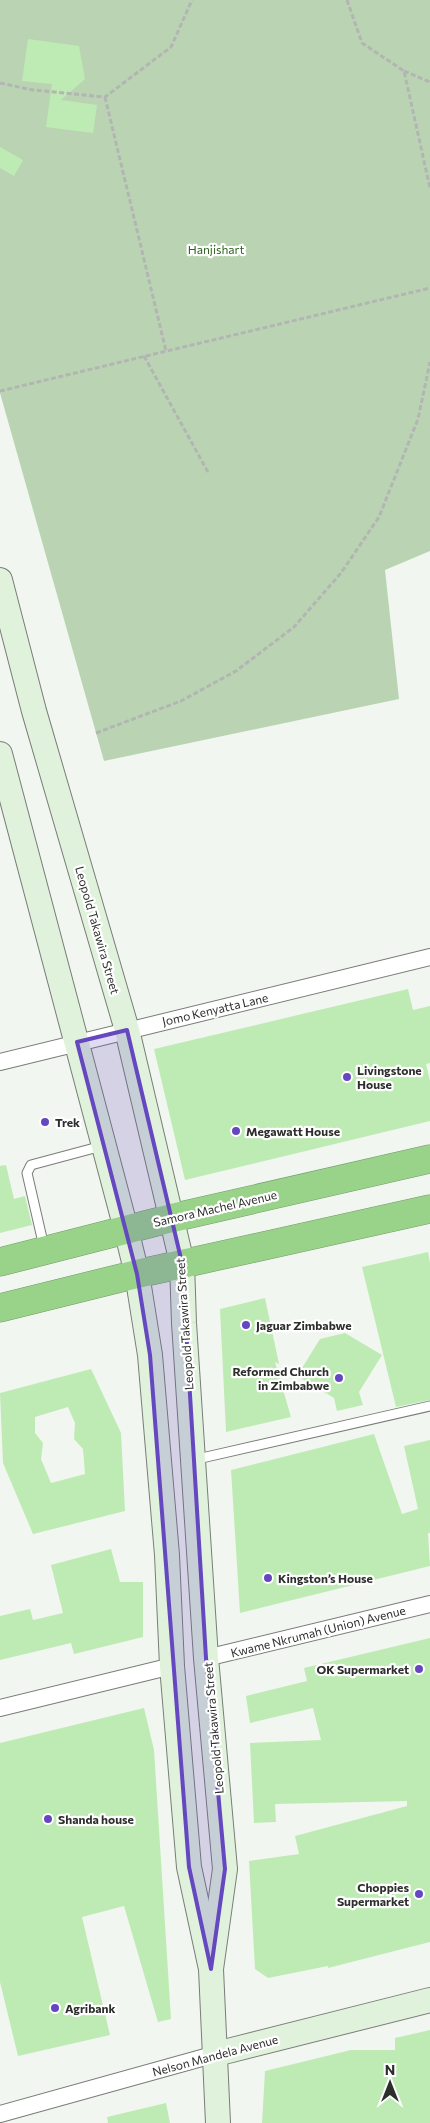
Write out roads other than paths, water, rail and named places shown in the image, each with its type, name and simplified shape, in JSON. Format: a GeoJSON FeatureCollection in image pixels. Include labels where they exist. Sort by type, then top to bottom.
{"type":"FeatureCollection","features":[{"type":"Feature","properties":{"kind":"highway","name":"Samora Machel Avenue"},"geometry":{"type":"LineString","coordinates":[[0,1262],[172,1218],[430,1160]]}},
{"type":"Feature","properties":{"kind":"highway"},"geometry":{"type":"LineString","coordinates":[[0,1308],[182,1263],[430,1209]]}},
{"type":"Feature","properties":{"kind":"street","name":"Leopold Takawira Street"},"geometry":{"type":"LineString","coordinates":[[0,580],[34,711],[127,1030],[182,1263],[206,1658],[225,1869],[211,1969]]}},
{"type":"Feature","properties":{"kind":"street","name":"Leopold Takawira Street"},"geometry":{"type":"LineString","coordinates":[[0,754],[126,1229],[137,1274],[150,1355],[167,1555],[172,1666],[189,1868],[211,1969],[218,2123]]}},
{"type":"Feature","properties":{"kind":"street","name":"Jomo Kenyatta Lane"},"geometry":{"type":"LineString","coordinates":[[0,1062],[430,957]]}},
{"type":"Feature","properties":{"kind":"street","name":"Kwame Nkrumah (Union) Avenue"},"geometry":{"type":"LineString","coordinates":[[206,1658],[430,1604]]}},
{"type":"Feature","properties":{"kind":"street"},"geometry":{"type":"LineString","coordinates":[[0,1708],[172,1666]]}},
{"type":"Feature","properties":{"kind":"street","name":"Nelson Mandela Avenue"},"geometry":{"type":"LineString","coordinates":[[0,2114],[216,2054],[430,2000]]}},
{"type":"Feature","properties":{"kind":"lane"},"geometry":{"type":"LineString","coordinates":[[45,1250],[27,1173],[31,1165],[104,1145]]}},
{"type":"Feature","properties":{"kind":"lane"},"geometry":{"type":"LineString","coordinates":[[193,1460],[430,1406]]}},
{"type":"Feature","properties":{"kind":"place","name":"Livingstone House"},"geometry":{"type":"Point","coordinates":[347,1077]}},
{"type":"Feature","properties":{"kind":"place","name":"Trek"},"geometry":{"type":"Point","coordinates":[45,1122]}},
{"type":"Feature","properties":{"kind":"place","name":"Megawatt House"},"geometry":{"type":"Point","coordinates":[236,1131]}},
{"type":"Feature","properties":{"kind":"place","name":"Jaguar Zimbabwe"},"geometry":{"type":"Point","coordinates":[246,1325]}},
{"type":"Feature","properties":{"kind":"place","name":"Reformed Church in Zimbabwe"},"geometry":{"type":"Point","coordinates":[339,1378]}},
{"type":"Feature","properties":{"kind":"place","name":"Kingston’s House"},"geometry":{"type":"Point","coordinates":[268,1578]}},
{"type":"Feature","properties":{"kind":"place","name":"OK Supermarket"},"geometry":{"type":"Point","coordinates":[419,1669]}},
{"type":"Feature","properties":{"kind":"place","name":"Shanda house"},"geometry":{"type":"Point","coordinates":[48,1819]}},
{"type":"Feature","properties":{"kind":"place","name":"Choppies Supermarket"},"geometry":{"type":"Point","coordinates":[419,1894]}},
{"type":"Feature","properties":{"kind":"place","name":"Agribank"},"geometry":{"type":"Point","coordinates":[55,2008]}},
{"type":"Feature","properties":{"kind":"park label","name":"Hanjishart"},"geometry":{"type":"Point","coordinates":[216,249]}}]}
